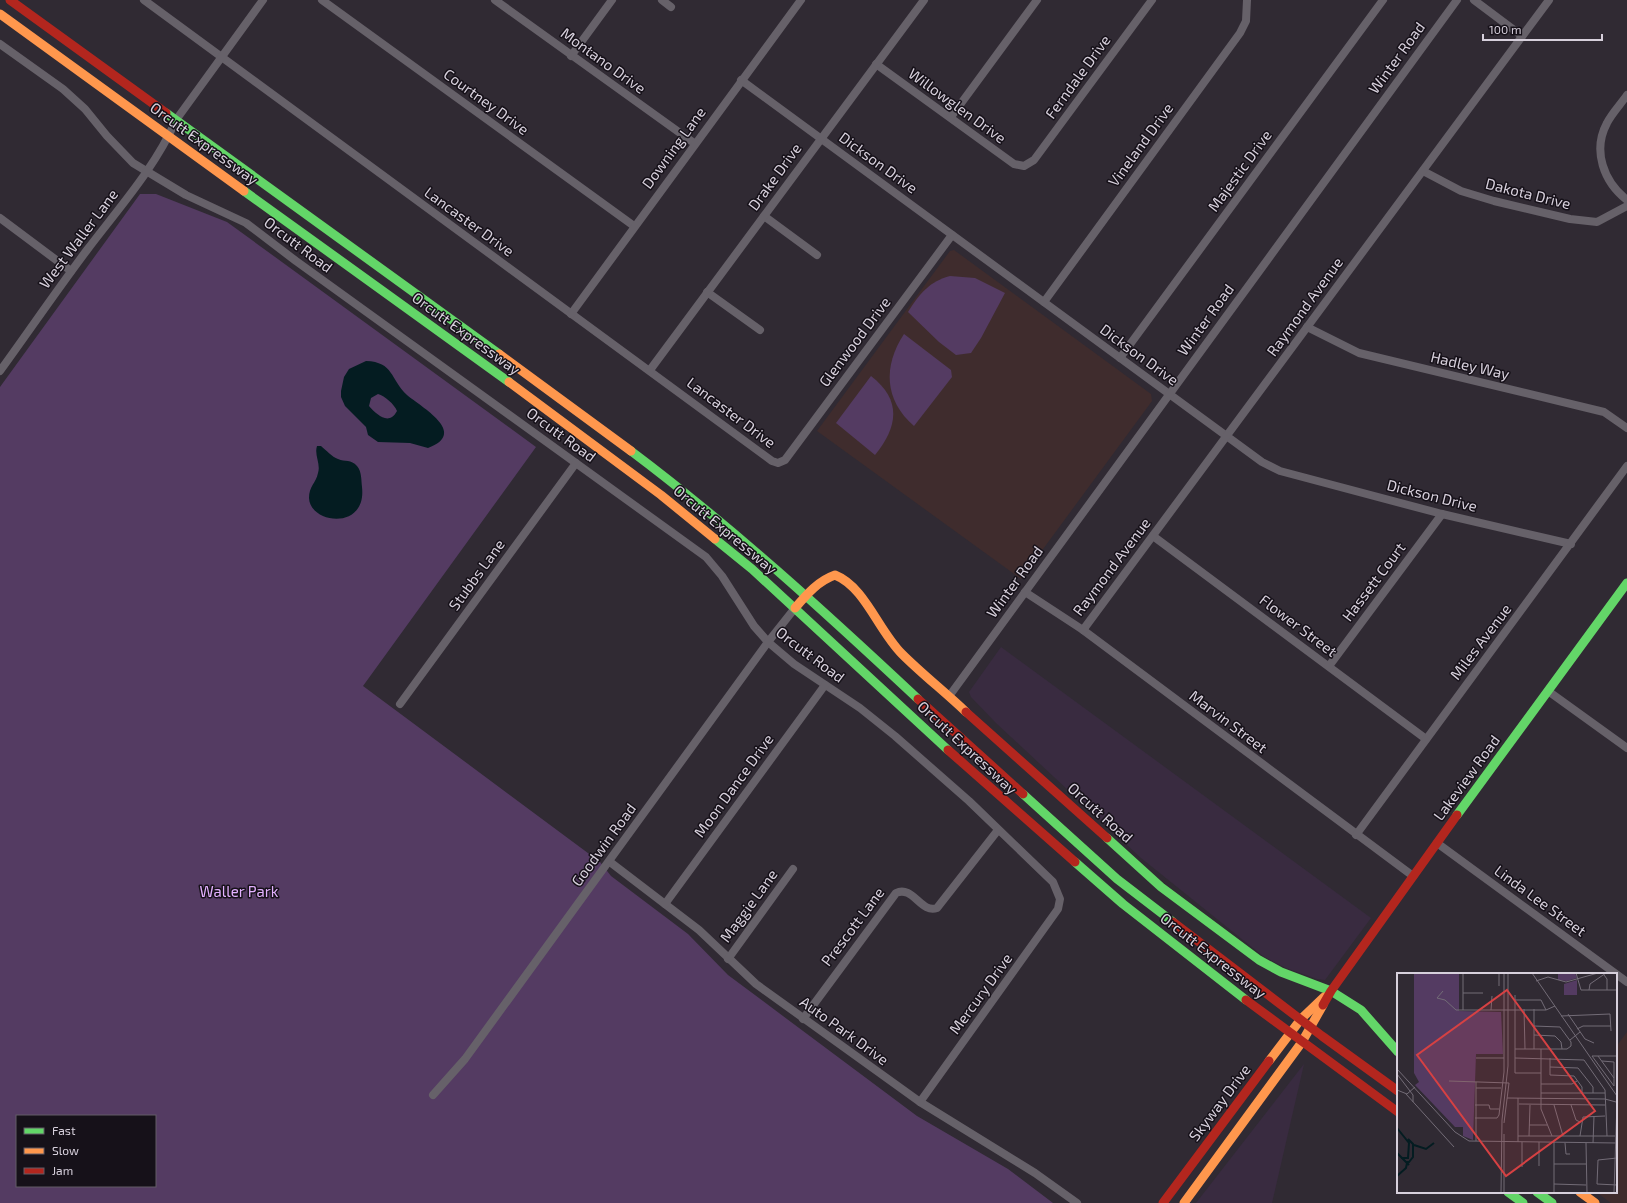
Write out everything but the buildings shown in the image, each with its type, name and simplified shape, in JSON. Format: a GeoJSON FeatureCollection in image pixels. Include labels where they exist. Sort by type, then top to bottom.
{"type":"FeatureCollection","features":[{"type":"Feature","properties":{"kind":"main road","name":"Orcutt Expressway"},"geometry":{"type":"LineString","coordinates":[[10,0],[581,414],[672,482],[807,595],[1090,856],[1185,932],[1311,1028],[1397,1090]]}},
{"type":"Feature","properties":{"kind":"main road","name":"Orcutt Expressway"},"geometry":{"type":"LineString","coordinates":[[0,14],[553,414],[642,481],[752,569],[999,797],[1123,904],[1290,1033],[1397,1111]]}},
{"type":"Feature","properties":{"kind":"main road","name":"Orcutt Road"},"geometry":{"type":"LineString","coordinates":[[795,608],[807,595],[827,578],[835,575],[847,581],[856,589],[881,627],[901,652],[1161,886],[1190,910],[1259,960],[1281,972],[1331,991],[1361,1010],[1376,1024],[1397,1051]]}},
{"type":"Feature","properties":{"kind":"main road","name":"Lakeview Road"},"geometry":{"type":"LineString","coordinates":[[1311,1028],[1331,991],[1627,583]]}},
{"type":"Feature","properties":{"kind":"main road","name":"Lakeview Road"},"geometry":{"type":"LineString","coordinates":[[1301,1019],[1331,991]]}},
{"type":"Feature","properties":{"kind":"main road","name":"Skyway Drive"},"geometry":{"type":"LineString","coordinates":[[1163,1203],[1301,1019]]}},
{"type":"Feature","properties":{"kind":"main road","name":"Skyway Drive"},"geometry":{"type":"LineString","coordinates":[[1184,1203],[1311,1028]]}},
{"type":"Feature","properties":{"kind":"main road"},"geometry":{"type":"LineString","coordinates":[[1509,1193],[1523,1203]]}},
{"type":"Feature","properties":{"kind":"main road"},"geometry":{"type":"LineString","coordinates":[[1538,1193],[1552,1203]]}},
{"type":"Feature","properties":{"kind":"main road"},"geometry":{"type":"LineString","coordinates":[[1581,1193],[1595,1203]]}},
{"type":"Feature","properties":{"kind":"street","name":"Lancaster Drive"},"geometry":{"type":"LineString","coordinates":[[144,0],[772,461],[778,463]]}},
{"type":"Feature","properties":{"kind":"street","name":"West Waller Lane"},"geometry":{"type":"LineString","coordinates":[[0,371],[71,271],[146,172],[169,136],[176,120],[264,0]]}},
{"type":"Feature","properties":{"kind":"street","name":"Courtney Drive"},"geometry":{"type":"LineString","coordinates":[[322,0],[634,226]]}},
{"type":"Feature","properties":{"kind":"street","name":"Montano Drive"},"geometry":{"type":"LineString","coordinates":[[495,0],[694,143]]}},
{"type":"Feature","properties":{"kind":"street"},"geometry":{"type":"LineString","coordinates":[[571,56],[612,0]]}},
{"type":"Feature","properties":{"kind":"street"},"geometry":{"type":"LineString","coordinates":[[662,0],[672,7]]}},
{"type":"Feature","properties":{"kind":"street","name":"Downing Lane"},"geometry":{"type":"LineString","coordinates":[[571,314],[694,143],[801,0]]}},
{"type":"Feature","properties":{"kind":"street","name":"Drake Drive"},"geometry":{"type":"LineString","coordinates":[[650,370],[924,0]]}},
{"type":"Feature","properties":{"kind":"street"},"geometry":{"type":"LineString","coordinates":[[951,118],[1037,0]]}},
{"type":"Feature","properties":{"kind":"street","name":"Ferndale Drive"},"geometry":{"type":"LineString","coordinates":[[1024,166],[1034,160],[1152,0]]}},
{"type":"Feature","properties":{"kind":"street","name":"Vineland Drive"},"geometry":{"type":"LineString","coordinates":[[1044,302],[1240,33],[1246,21],[1248,0]]}},
{"type":"Feature","properties":{"kind":"street","name":"Majestic Drive"},"geometry":{"type":"LineString","coordinates":[[1120,358],[1383,0]]}},
{"type":"Feature","properties":{"kind":"street","name":"Winter Road"},"geometry":{"type":"LineString","coordinates":[[950,695],[1457,0]]}},
{"type":"Feature","properties":{"kind":"street"},"geometry":{"type":"LineString","coordinates":[[1474,0],[1522,36]]}},
{"type":"Feature","properties":{"kind":"street","name":"Raymond Avenue"},"geometry":{"type":"LineString","coordinates":[[1083,630],[1549,0]]}},
{"type":"Feature","properties":{"kind":"street","name":"Orcutt Road"},"geometry":{"type":"LineString","coordinates":[[0,44],[80,104],[133,163],[186,195],[246,223],[296,261],[706,557],[722,576],[754,626],[768,642],[794,664],[860,708],[895,736],[969,801],[1046,875],[1056,888],[1060,899]]}},
{"type":"Feature","properties":{"kind":"street","name":"Willowglen Drive"},"geometry":{"type":"LineString","coordinates":[[876,64],[1014,164],[1024,166]]}},
{"type":"Feature","properties":{"kind":"street","name":"Dickson Drive"},"geometry":{"type":"LineString","coordinates":[[741,80],[1262,462],[1280,471],[1442,514],[1571,544]]}},
{"type":"Feature","properties":{"kind":"street"},"geometry":{"type":"LineString","coordinates":[[1627,95],[1607,122],[1600,147],[1605,172],[1611,184],[1627,200]]}},
{"type":"Feature","properties":{"kind":"street","name":"Dakota Drive"},"geometry":{"type":"LineString","coordinates":[[1423,171],[1461,191],[1494,201],[1570,219],[1597,222],[1627,206]]}},
{"type":"Feature","properties":{"kind":"street"},"geometry":{"type":"LineString","coordinates":[[764,216],[818,255]]}},
{"type":"Feature","properties":{"kind":"street"},"geometry":{"type":"LineString","coordinates":[[0,218],[71,271]]}},
{"type":"Feature","properties":{"kind":"street","name":"Glenwood Drive"},"geometry":{"type":"LineString","coordinates":[[778,463],[785,460],[952,235]]}},
{"type":"Feature","properties":{"kind":"street"},"geometry":{"type":"LineString","coordinates":[[707,292],[760,330]]}},
{"type":"Feature","properties":{"kind":"street","name":"Hadley Way"},"geometry":{"type":"LineString","coordinates":[[1307,327],[1359,353],[1423,370],[1598,410],[1604,412],[1627,428]]}},
{"type":"Feature","properties":{"kind":"street","name":"Stubbs Lane"},"geometry":{"type":"LineString","coordinates":[[400,704],[576,463]]}},
{"type":"Feature","properties":{"kind":"street","name":"Miles Avenue"},"geometry":{"type":"LineString","coordinates":[[1356,834],[1627,466]]}},
{"type":"Feature","properties":{"kind":"street","name":"Hassett Court"},"geometry":{"type":"LineString","coordinates":[[1329,666],[1442,514]]}},
{"type":"Feature","properties":{"kind":"street","name":"Flower Street"},"geometry":{"type":"LineString","coordinates":[[1153,536],[1426,739]]}},
{"type":"Feature","properties":{"kind":"street","name":"Marvin Street"},"geometry":{"type":"LineString","coordinates":[[1025,592],[1083,630],[1413,876]]}},
{"type":"Feature","properties":{"kind":"street","name":"Goodwin Road"},"geometry":{"type":"LineString","coordinates":[[433,1095],[465,1059],[610,862],[768,642],[795,608]]}},
{"type":"Feature","properties":{"kind":"street","name":"Moon Dance Drive"},"geometry":{"type":"LineString","coordinates":[[665,904],[825,685]]}},
{"type":"Feature","properties":{"kind":"street"},"geometry":{"type":"LineString","coordinates":[[1548,691],[1627,748]]}},
{"type":"Feature","properties":{"kind":"street","name":"Prescott Lane"},"geometry":{"type":"LineString","coordinates":[[803,1019],[896,893],[901,890],[907,892],[929,908],[937,908],[998,830]]}},
{"type":"Feature","properties":{"kind":"street","name":"Linda Lee Street"},"geometry":{"type":"LineString","coordinates":[[1437,843],[1615,973]]}},
{"type":"Feature","properties":{"kind":"street","name":"Auto Park Drive"},"geometry":{"type":"LineString","coordinates":[[610,862],[699,930],[756,984],[803,1019],[920,1102],[1035,1173],[1077,1203]]}},
{"type":"Feature","properties":{"kind":"street","name":"Maggie Lane"},"geometry":{"type":"LineString","coordinates":[[728,959],[794,869]]}},
{"type":"Feature","properties":{"kind":"street","name":"Mercury Drive"},"geometry":{"type":"LineString","coordinates":[[920,1102],[1048,925],[1058,909],[1060,899]]}},
{"type":"Feature","properties":{"kind":"street","name":"Linda Lee Street"},"geometry":{"type":"LineString","coordinates":[[1617,975],[1627,982]]}},
{"type":"Feature","properties":{"kind":"shaded area"},"geometry":{"type":"Polygon","coordinates":[[[954,250],[1151,394],[1152,401],[1021,579],[817,431],[950,251],[954,250]]]}},
{"type":"Feature","properties":{"kind":"shaded area"},"geometry":{"type":"Polygon","coordinates":[[[1001,647],[1371,918],[1325,980],[1317,979],[1286,968],[1263,956],[1141,858],[996,723],[971,697],[969,692],[1001,647]]]}},
{"type":"Feature","properties":{"kind":"shaded area"},"geometry":{"type":"Polygon","coordinates":[[[1627,1032],[1627,1203],[1611,1203],[1597,1193],[1617,1193],[1617,1046],[1627,1032]]]}},
{"type":"Feature","properties":{"kind":"shaded area"},"geometry":{"type":"Polygon","coordinates":[[[1304,1064],[1272,1203],[1196,1203],[1304,1064]]]}},
{"type":"Feature","properties":{"kind":"green space","name":"Waller Park"},"geometry":{"type":"Polygon","coordinates":[[[140,194],[156,194],[227,222],[536,447],[363,686],[600,862],[611,876],[688,934],[728,975],[917,1116],[1008,1169],[1053,1203],[0,1203],[0,387],[140,194]]]}},
{"type":"Feature","properties":{"kind":"green space"},"geometry":{"type":"Polygon","coordinates":[[[950,276],[975,278],[1005,293],[981,338],[971,353],[956,355],[939,342],[908,312],[916,299],[926,289],[937,281],[950,276]]]}},
{"type":"Feature","properties":{"kind":"green space"},"geometry":{"type":"Polygon","coordinates":[[[904,334],[951,370],[952,377],[914,426],[904,416],[897,405],[892,394],[890,382],[892,358],[904,334]]]}},
{"type":"Feature","properties":{"kind":"green space"},"geometry":{"type":"Polygon","coordinates":[[[871,376],[881,385],[888,395],[892,404],[893,414],[892,424],[888,434],[883,445],[875,455],[836,423],[871,376]]]}},
{"type":"Feature","properties":{"kind":"water"},"geometry":{"type":"Polygon","coordinates":[[[366,361],[382,364],[387,368],[407,395],[438,420],[443,428],[444,435],[439,442],[428,448],[410,443],[378,442],[368,435],[366,427],[345,406],[341,397],[344,377],[349,369],[366,361]],[[378,394],[371,398],[369,406],[383,418],[390,418],[397,411],[396,408],[378,394]]]}},
{"type":"Feature","properties":{"kind":"water"},"geometry":{"type":"Polygon","coordinates":[[[317,446],[321,446],[336,458],[352,462],[360,471],[362,487],[361,501],[356,511],[348,517],[338,519],[328,518],[318,513],[312,507],[309,494],[319,470],[316,453],[317,446]]]}},
{"type":"Feature","properties":{"kind":"traffic: fast"},"geometry":{"type":"LineString","coordinates":[[166,113],[499,354]]}},
{"type":"Feature","properties":{"kind":"traffic: fast"},"geometry":{"type":"LineString","coordinates":[[244,191],[509,382]]}},
{"type":"Feature","properties":{"kind":"traffic: fast"},"geometry":{"type":"LineString","coordinates":[[631,451],[669,480],[778,571],[918,699]]}},
{"type":"Feature","properties":{"kind":"traffic: fast"},"geometry":{"type":"LineString","coordinates":[[715,539],[752,569],[948,750]]}},
{"type":"Feature","properties":{"kind":"traffic: fast"},"geometry":{"type":"LineString","coordinates":[[1457,815],[1627,583]]}},
{"type":"Feature","properties":{"kind":"traffic: fast"},"geometry":{"type":"LineString","coordinates":[[1023,794],[1117,879],[1173,922]]}},
{"type":"Feature","properties":{"kind":"traffic: fast"},"geometry":{"type":"LineString","coordinates":[[1107,838],[1161,887],[1259,960],[1281,972],[1331,991],[1361,1010],[1397,1051]]}},
{"type":"Feature","properties":{"kind":"traffic: fast"},"geometry":{"type":"LineString","coordinates":[[1075,862],[1123,904],[1246,1000]]}},
{"type":"Feature","properties":{"kind":"traffic: fast"},"geometry":{"type":"LineString","coordinates":[[1509,1193],[1523,1203]]}},
{"type":"Feature","properties":{"kind":"traffic: fast"},"geometry":{"type":"LineString","coordinates":[[1538,1193],[1552,1203]]}},
{"type":"Feature","properties":{"kind":"traffic: slow"},"geometry":{"type":"LineString","coordinates":[[0,14],[244,191]]}},
{"type":"Feature","properties":{"kind":"traffic: slow"},"geometry":{"type":"LineString","coordinates":[[499,354],[631,451]]}},
{"type":"Feature","properties":{"kind":"traffic: slow"},"geometry":{"type":"LineString","coordinates":[[509,382],[661,495],[715,539]]}},
{"type":"Feature","properties":{"kind":"traffic: slow"},"geometry":{"type":"LineString","coordinates":[[795,608],[813,588],[823,581],[835,575],[846,581],[863,599],[893,644],[902,654],[966,712]]}},
{"type":"Feature","properties":{"kind":"traffic: slow"},"geometry":{"type":"LineString","coordinates":[[1269,1061],[1301,1019],[1324,997]]}},
{"type":"Feature","properties":{"kind":"traffic: slow"},"geometry":{"type":"LineString","coordinates":[[1184,1203],[1302,1042],[1323,1005]]}},
{"type":"Feature","properties":{"kind":"traffic: slow"},"geometry":{"type":"LineString","coordinates":[[1581,1193],[1595,1203]]}},
{"type":"Feature","properties":{"kind":"traffic: jam"},"geometry":{"type":"LineString","coordinates":[[10,0],[166,113]]}},
{"type":"Feature","properties":{"kind":"traffic: jam"},"geometry":{"type":"LineString","coordinates":[[918,699],[1023,794]]}},
{"type":"Feature","properties":{"kind":"traffic: jam"},"geometry":{"type":"LineString","coordinates":[[966,712],[1107,838]]}},
{"type":"Feature","properties":{"kind":"traffic: jam"},"geometry":{"type":"LineString","coordinates":[[948,750],[1075,862]]}},
{"type":"Feature","properties":{"kind":"traffic: jam"},"geometry":{"type":"LineString","coordinates":[[1323,1005],[1331,991],[1457,815]]}},
{"type":"Feature","properties":{"kind":"traffic: jam"},"geometry":{"type":"LineString","coordinates":[[1173,922],[1322,1036],[1397,1090]]}},
{"type":"Feature","properties":{"kind":"traffic: jam"},"geometry":{"type":"LineString","coordinates":[[1246,1000],[1397,1111]]}},
{"type":"Feature","properties":{"kind":"traffic: jam"},"geometry":{"type":"LineString","coordinates":[[1163,1203],[1269,1061]]}}]}
